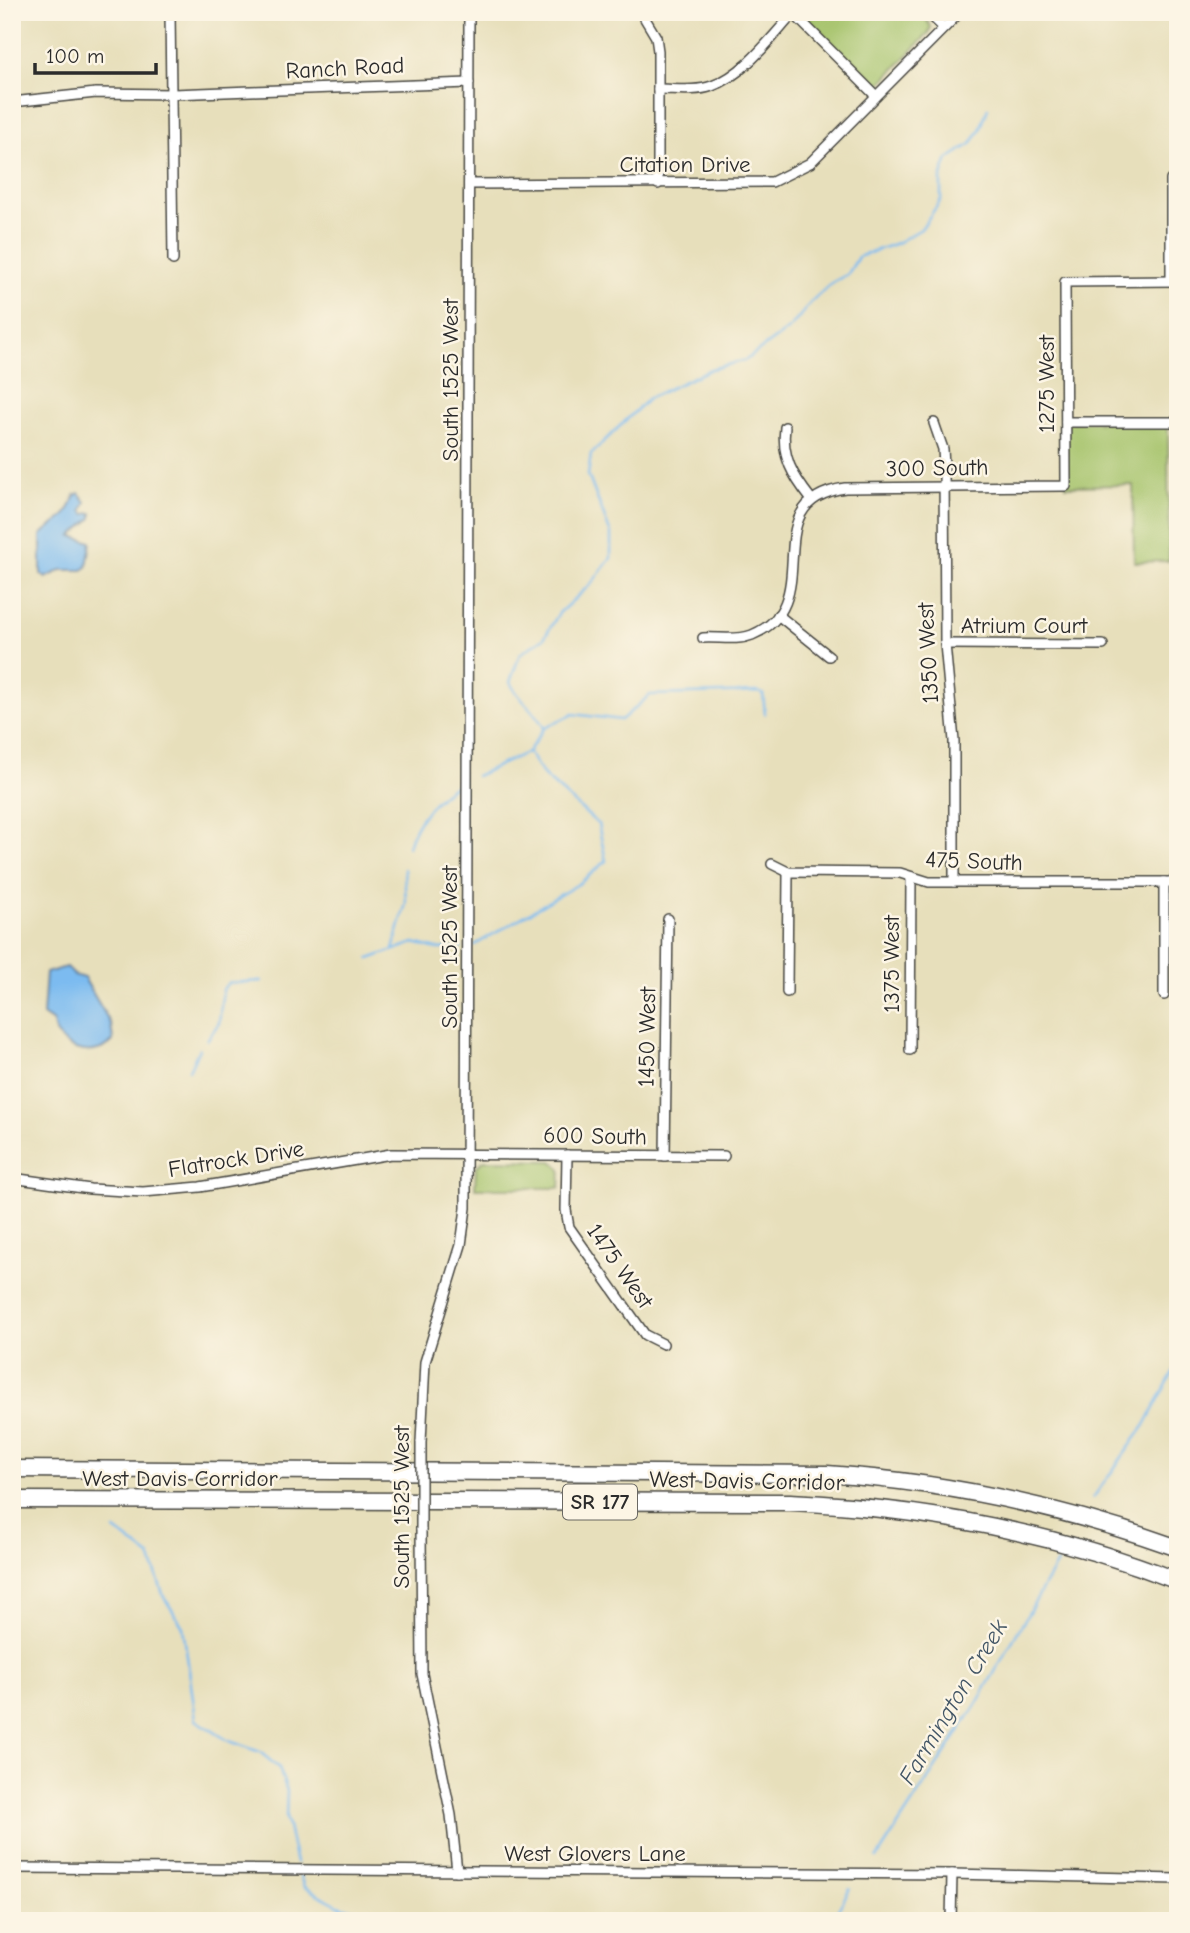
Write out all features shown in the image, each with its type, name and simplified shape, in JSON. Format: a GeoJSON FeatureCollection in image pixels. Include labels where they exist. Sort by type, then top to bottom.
{"type":"FeatureCollection","features":[{"type":"Feature","properties":{"kind":"highway","name":"West Davis Corridor"},"geometry":{"type":"LineString","coordinates":[[12,1469],[773,1472],[853,1476],[935,1485],[1016,1500],[1088,1518],[1178,1548]]}},
{"type":"Feature","properties":{"kind":"highway","name":"West Davis Corridor"},"geometry":{"type":"LineString","coordinates":[[12,1500],[825,1504],[919,1513],[991,1525],[1079,1547],[1178,1581]]}},
{"type":"Feature","properties":{"kind":"street"},"geometry":{"type":"LineString","coordinates":[[170,12],[173,260]]}},
{"type":"Feature","properties":{"kind":"street","name":"South 1525 West"},"geometry":{"type":"LineString","coordinates":[[457,1871],[451,1815],[422,1674],[421,1442],[425,1362],[463,1234],[467,1154],[469,12]]}},
{"type":"Feature","properties":{"kind":"street"},"geometry":{"type":"LineString","coordinates":[[641,12],[656,37],[658,184]]}},
{"type":"Feature","properties":{"kind":"street"},"geometry":{"type":"LineString","coordinates":[[928,12],[944,28]]}},
{"type":"Feature","properties":{"kind":"street","name":"Citation Drive"},"geometry":{"type":"LineString","coordinates":[[469,184],[772,182],[810,163],[960,12]]}},
{"type":"Feature","properties":{"kind":"street"},"geometry":{"type":"LineString","coordinates":[[658,89],[693,90],[712,86],[728,78],[792,13],[876,96]]}},
{"type":"Feature","properties":{"kind":"street","name":"Ranch Road"},"geometry":{"type":"LineString","coordinates":[[12,102],[96,93],[173,94],[469,83]]}},
{"type":"Feature","properties":{"kind":"street"},"geometry":{"type":"LineString","coordinates":[[1171,180],[1175,281]]}},
{"type":"Feature","properties":{"kind":"street","name":"1275 West"},"geometry":{"type":"LineString","coordinates":[[1066,486],[1065,282],[1175,281]]}},
{"type":"Feature","properties":{"kind":"street"},"geometry":{"type":"LineString","coordinates":[[1066,422],[1178,422]]}},
{"type":"Feature","properties":{"kind":"street","name":"1350 West"},"geometry":{"type":"LineString","coordinates":[[934,423],[943,449],[945,644],[954,741],[954,882]]}},
{"type":"Feature","properties":{"kind":"street"},"geometry":{"type":"LineString","coordinates":[[703,638],[749,636],[771,624],[778,615],[792,582],[793,528],[811,499],[797,481],[785,457],[785,427]]}},
{"type":"Feature","properties":{"kind":"street","name":"300 South"},"geometry":{"type":"LineString","coordinates":[[811,499],[845,488],[1066,486]]}},
{"type":"Feature","properties":{"kind":"street"},"geometry":{"type":"LineString","coordinates":[[778,615],[829,656]]}},
{"type":"Feature","properties":{"kind":"street","name":"Atrium Court"},"geometry":{"type":"LineString","coordinates":[[945,644],[1103,645]]}},
{"type":"Feature","properties":{"kind":"street","name":"475 South"},"geometry":{"type":"LineString","coordinates":[[772,864],[788,872],[888,872],[929,882],[1178,882]]}},
{"type":"Feature","properties":{"kind":"street"},"geometry":{"type":"LineString","coordinates":[[787,992],[788,872]]}},
{"type":"Feature","properties":{"kind":"street","name":"1375 West"},"geometry":{"type":"LineString","coordinates":[[910,1050],[911,877]]}},
{"type":"Feature","properties":{"kind":"street"},"geometry":{"type":"LineString","coordinates":[[1164,882],[1164,995]]}},
{"type":"Feature","properties":{"kind":"street","name":"1450 West"},"geometry":{"type":"LineString","coordinates":[[665,1156],[668,919]]}},
{"type":"Feature","properties":{"kind":"street","name":"600 South"},"geometry":{"type":"LineString","coordinates":[[467,1154],[724,1156]]}},
{"type":"Feature","properties":{"kind":"street","name":"Flatrock Drive"},"geometry":{"type":"LineString","coordinates":[[12,1178],[106,1191],[162,1191],[369,1157],[467,1154]]}},
{"type":"Feature","properties":{"kind":"street","name":"1475 West"},"geometry":{"type":"LineString","coordinates":[[567,1155],[566,1210],[572,1234],[645,1335],[663,1343]]}},
{"type":"Feature","properties":{"kind":"street","name":"West Glovers Lane"},"geometry":{"type":"LineString","coordinates":[[12,1868],[952,1874],[1178,1879]]}},
{"type":"Feature","properties":{"kind":"street"},"geometry":{"type":"LineString","coordinates":[[951,1921],[952,1874]]}},
{"type":"Feature","properties":{"kind":"green space"},"geometry":{"type":"Polygon","coordinates":[[[797,12],[921,12],[931,27],[929,33],[880,84],[869,84],[797,12]]]}},
{"type":"Feature","properties":{"kind":"green space"},"geometry":{"type":"Polygon","coordinates":[[[1066,422],[1168,422],[1169,561],[1134,562],[1133,485],[1066,486],[1066,422]]]}},
{"type":"Feature","properties":{"kind":"green space"},"geometry":{"type":"Polygon","coordinates":[[[484,1160],[552,1161],[561,1169],[560,1188],[475,1188],[476,1167],[484,1160]]]}},
{"type":"Feature","properties":{"kind":"water"},"geometry":{"type":"Polygon","coordinates":[[[79,493],[86,502],[82,511],[85,514],[92,513],[92,518],[72,536],[91,542],[87,567],[82,570],[61,570],[46,578],[41,574],[41,535],[65,515],[75,495],[79,493]]]}},
{"type":"Feature","properties":{"kind":"water"},"geometry":{"type":"Polygon","coordinates":[[[66,967],[74,975],[84,978],[111,1024],[113,1041],[105,1047],[86,1051],[68,1046],[56,1032],[53,1022],[43,1015],[46,973],[66,967]]]}},
{"type":"Feature","properties":{"kind":"waterway"},"geometry":{"type":"LineString","coordinates":[[476,776],[528,752],[544,728],[510,682],[520,654],[544,638],[559,613],[591,584],[611,558],[611,534],[588,475],[591,454],[649,398],[711,369],[746,360],[790,328],[813,300],[833,282],[848,274],[858,257],[897,243],[921,229],[941,200],[941,178],[948,159],[971,144],[980,130],[988,108]]}},
{"type":"Feature","properties":{"kind":"waterway"},"geometry":{"type":"LineString","coordinates":[[544,728],[573,714],[621,720],[650,695],[759,692],[763,694],[765,714]]}},
{"type":"Feature","properties":{"kind":"waterway"},"geometry":{"type":"LineString","coordinates":[[475,945],[580,883],[606,861],[598,824],[544,776],[528,752]]}},
{"type":"Feature","properties":{"kind":"waterway"},"geometry":{"type":"LineString","coordinates":[[408,847],[416,827],[428,809],[444,793],[462,782]]}},
{"type":"Feature","properties":{"kind":"waterway"},"geometry":{"type":"LineString","coordinates":[[393,950],[406,903],[404,869]]}},
{"type":"Feature","properties":{"kind":"waterway"},"geometry":{"type":"LineString","coordinates":[[369,959],[414,943],[437,949],[461,948]]}},
{"type":"Feature","properties":{"kind":"waterway"},"geometry":{"type":"LineString","coordinates":[[207,1040],[219,1023],[223,989],[228,983],[262,981]]}},
{"type":"Feature","properties":{"kind":"waterway"},"geometry":{"type":"LineString","coordinates":[[189,1070],[199,1049]]}},
{"type":"Feature","properties":{"kind":"waterway","name":"Farmington Creek"},"geometry":{"type":"LineString","coordinates":[[1093,1498],[1145,1425],[1178,1363]]}},
{"type":"Feature","properties":{"kind":"waterway"},"geometry":{"type":"LineString","coordinates":[[115,1530],[150,1556],[164,1597],[183,1627],[196,1720],[227,1740],[260,1752],[279,1768],[287,1791],[286,1818],[296,1863]]}},
{"type":"Feature","properties":{"kind":"waterway","name":"Farmington Creek"},"geometry":{"type":"LineString","coordinates":[[877,1858],[976,1705],[1057,1563]]}},
{"type":"Feature","properties":{"kind":"waterway"},"geometry":{"type":"LineString","coordinates":[[300,1876],[304,1887],[338,1905],[392,1921]]}},
{"type":"Feature","properties":{"kind":"waterway","name":"Farmington Creek"},"geometry":{"type":"LineString","coordinates":[[832,1921],[850,1888]]}}]}
